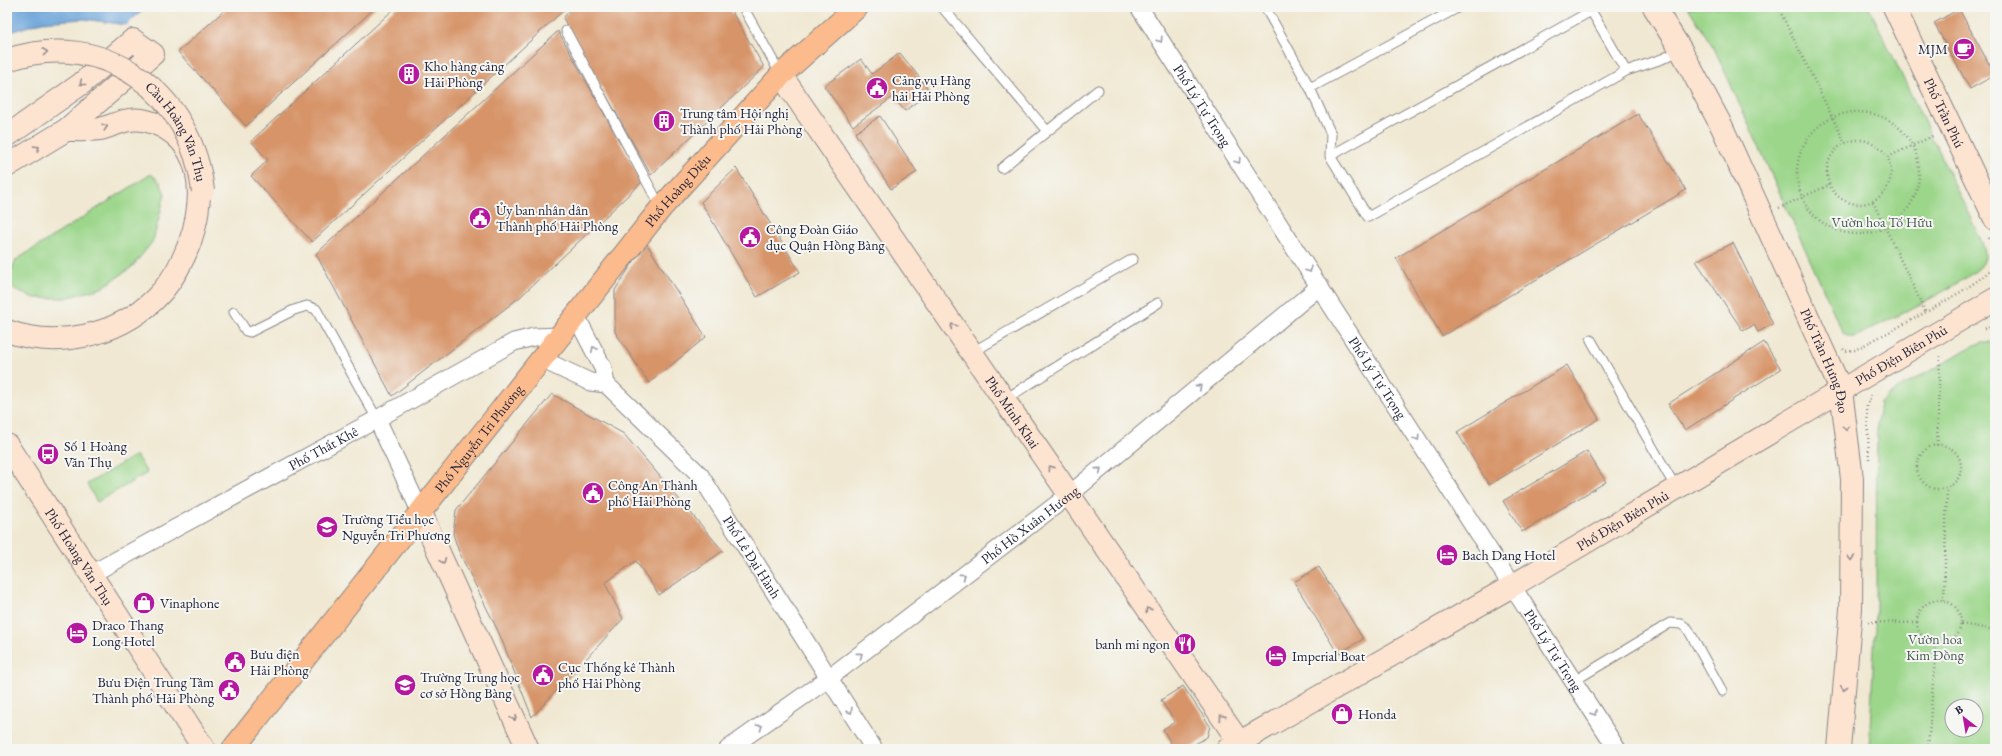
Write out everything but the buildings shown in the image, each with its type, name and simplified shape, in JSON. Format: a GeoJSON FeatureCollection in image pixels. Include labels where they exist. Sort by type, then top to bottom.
{"type":"FeatureCollection","features":[{"type":"Feature","properties":{"kind":"main road","name":"Phố Hoàng Diệu"},"geometry":{"type":"LineString","coordinates":[[576,316],[661,208],[781,75],[857,7]]}},
{"type":"Feature","properties":{"kind":"main road","name":"Phố Trần Hưng Đạo"},"geometry":{"type":"LineString","coordinates":[[1654,7],[1681,50],[1722,127],[1841,390],[1852,479],[1851,617],[1839,749]]}},
{"type":"Feature","properties":{"kind":"main road","name":"Phố Trần Phú"},"geometry":{"type":"LineString","coordinates":[[1894,7],[1990,224]]}},
{"type":"Feature","properties":{"kind":"main road"},"geometry":{"type":"LineString","coordinates":[[7,136],[81,84],[133,40],[153,54],[66,130],[7,166]]}},
{"type":"Feature","properties":{"kind":"main road","name":"Cầu Hoàng Văn Thụ"},"geometry":{"type":"LineString","coordinates":[[7,60],[22,55],[49,52],[77,52],[106,59],[131,71],[153,88],[171,108],[186,131],[201,171],[203,192],[202,212],[197,235],[188,260],[175,282],[157,303],[136,320],[113,332],[88,340],[62,343],[36,342],[7,336]]}},
{"type":"Feature","properties":{"kind":"main road","name":"Phố Minh Khai"},"geometry":{"type":"LineString","coordinates":[[781,75],[1069,495],[1237,747]]}},
{"type":"Feature","properties":{"kind":"main road","name":"Cầu Hoàng Văn Thụ"},"geometry":{"type":"LineString","coordinates":[[7,332],[36,338],[74,338],[87,336],[111,328],[133,316],[154,300],[172,280],[184,258],[197,219],[199,192],[197,172],[191,154],[178,138],[165,128],[146,121],[123,120],[99,129],[66,130]]}},
{"type":"Feature","properties":{"kind":"main road","name":"Phố Điện Biên Phủ"},"geometry":{"type":"LineString","coordinates":[[1237,747],[1512,586],[1995,299]]}},
{"type":"Feature","properties":{"kind":"main road","name":"Phố Nguyễn Tri Phương"},"geometry":{"type":"LineString","coordinates":[[233,749],[576,316]]}},
{"type":"Feature","properties":{"kind":"main road","name":"Phố Hoàng Văn Thụ"},"geometry":{"type":"LineString","coordinates":[[7,445],[204,749]]}},
{"type":"Feature","properties":{"kind":"main road"},"geometry":{"type":"LineString","coordinates":[[421,513],[528,749]]}},
{"type":"Feature","properties":{"kind":"street","name":"Phố Lý Tự Trọng"},"geometry":{"type":"LineString","coordinates":[[1139,7],[1617,749]]}},
{"type":"Feature","properties":{"kind":"street","name":"Phố Hồ Xuân Hương"},"geometry":{"type":"LineString","coordinates":[[728,749],[829,678],[1069,495],[1320,286]]}},
{"type":"Feature","properties":{"kind":"street"},"geometry":{"type":"LineString","coordinates":[[541,359],[590,382],[606,384],[603,368],[576,316]]}},
{"type":"Feature","properties":{"kind":"street","name":"Phố Thất Khê"},"geometry":{"type":"LineString","coordinates":[[90,574],[377,419],[514,342],[534,336],[559,336]]}},
{"type":"Feature","properties":{"kind":"street","name":"Phố Lê Đại Hành"},"geometry":{"type":"LineString","coordinates":[[606,384],[700,475],[874,749]]}},
{"type":"Feature","properties":{"kind":"street"},"geometry":{"type":"LineString","coordinates":[[377,419],[421,513]]}},
{"type":"Feature","properties":{"kind":"lane"},"geometry":{"type":"LineString","coordinates":[[743,7],[781,75]]}},
{"type":"Feature","properties":{"kind":"lane"},"geometry":{"type":"LineString","coordinates":[[942,7],[1047,131]]}},
{"type":"Feature","properties":{"kind":"lane"},"geometry":{"type":"LineString","coordinates":[[1265,7],[1310,88],[1331,134],[1330,156],[1368,217],[1626,70],[1662,59],[1681,50]]}},
{"type":"Feature","properties":{"kind":"lane"},"geometry":{"type":"LineString","coordinates":[[1310,88],[1459,7]]}},
{"type":"Feature","properties":{"kind":"lane"},"geometry":{"type":"LineString","coordinates":[[1330,156],[1590,9],[1626,70]]}},
{"type":"Feature","properties":{"kind":"lane"},"geometry":{"type":"LineString","coordinates":[[566,31],[661,208]]}},
{"type":"Feature","properties":{"kind":"lane"},"geometry":{"type":"LineString","coordinates":[[1002,168],[1098,90]]}},
{"type":"Feature","properties":{"kind":"lane"},"geometry":{"type":"LineString","coordinates":[[971,353],[1133,259]]}},
{"type":"Feature","properties":{"kind":"lane"},"geometry":{"type":"LineString","coordinates":[[1004,400],[1158,303]]}},
{"type":"Feature","properties":{"kind":"lane"},"geometry":{"type":"LineString","coordinates":[[234,312],[246,332],[250,332],[294,310],[307,306],[316,309],[377,419]]}},
{"type":"Feature","properties":{"kind":"lane"},"geometry":{"type":"LineString","coordinates":[[1591,340],[1676,488]]}},
{"type":"Feature","properties":{"kind":"lane"},"geometry":{"type":"LineString","coordinates":[[1574,682],[1670,624],[1681,624],[1688,629],[1722,691]]}},
{"type":"Feature","properties":{"kind":"path"},"geometry":{"type":"LineString","coordinates":[[1778,7],[1846,143]]}},
{"type":"Feature","properties":{"kind":"path"},"geometry":{"type":"LineString","coordinates":[[1851,112],[1876,114],[1887,118],[1902,129],[1913,145],[1919,163],[1919,183],[1913,201],[1901,217],[1885,228],[1866,234],[1846,233],[1828,226],[1812,213],[1802,196],[1797,178],[1798,160],[1803,148],[1817,127],[1833,117],[1851,112]]}},
{"type":"Feature","properties":{"kind":"path"},"geometry":{"type":"LineString","coordinates":[[1888,157],[1939,133]]}},
{"type":"Feature","properties":{"kind":"path"},"geometry":{"type":"LineString","coordinates":[[1865,140],[1882,149],[1888,157],[1892,177],[1882,196],[1872,202],[1862,205],[1852,204],[1842,200],[1834,193],[1829,185],[1827,175],[1829,160],[1837,148],[1846,143],[1865,140]]}},
{"type":"Feature","properties":{"kind":"path"},"geometry":{"type":"LineString","coordinates":[[1775,210],[1802,196],[1829,185]]}},
{"type":"Feature","properties":{"kind":"path"},"geometry":{"type":"LineString","coordinates":[[1872,202],[1925,311]]}},
{"type":"Feature","properties":{"kind":"path"},"geometry":{"type":"LineString","coordinates":[[1841,347],[1845,351],[1854,350],[1960,292],[1988,274],[1995,264],[1995,251],[1990,224]]}},
{"type":"Feature","properties":{"kind":"path"},"geometry":{"type":"LineString","coordinates":[[1981,329],[1995,326]]}},
{"type":"Feature","properties":{"kind":"path"},"geometry":{"type":"LineString","coordinates":[[1933,359],[1946,351]]}},
{"type":"Feature","properties":{"kind":"path"},"geometry":{"type":"LineString","coordinates":[[1937,445],[1940,355]]}},
{"type":"Feature","properties":{"kind":"path"},"geometry":{"type":"LineString","coordinates":[[1870,467],[1867,406],[1872,394]]}},
{"type":"Feature","properties":{"kind":"path"},"geometry":{"type":"LineString","coordinates":[[1937,445],[1952,449],[1958,455],[1961,462],[1959,478],[1954,484],[1947,488],[1936,490],[1928,488],[1918,476],[1916,468],[1921,454],[1929,447],[1937,445]]}},
{"type":"Feature","properties":{"kind":"path"},"geometry":{"type":"LineString","coordinates":[[1944,600],[1947,488]]}},
{"type":"Feature","properties":{"kind":"path"},"geometry":{"type":"LineString","coordinates":[[1936,599],[1944,600],[1951,603],[1958,609],[1961,624],[1954,638],[1947,642],[1936,644],[1928,642],[1922,637],[1916,623],[1920,608],[1936,599]]}},
{"type":"Feature","properties":{"kind":"path"},"geometry":{"type":"LineString","coordinates":[[1867,630],[1868,614]]}},
{"type":"Feature","properties":{"kind":"path"},"geometry":{"type":"LineString","coordinates":[[1867,622],[1916,623]]}},
{"type":"Feature","properties":{"kind":"path"},"geometry":{"type":"LineString","coordinates":[[1961,624],[1995,630]]}},
{"type":"Feature","properties":{"kind":"path"},"geometry":{"type":"LineString","coordinates":[[1928,749],[1936,644]]}},
{"type":"Feature","properties":{"kind":"green space","name":"Vườn hoa Tố Hữu"},"geometry":{"type":"Polygon","coordinates":[[[1688,7],[1869,7],[1982,242],[1985,255],[1984,260],[1976,271],[1944,291],[1855,337],[1849,337],[1843,333],[1715,50],[1688,7]]]}},
{"type":"Feature","properties":{"kind":"green space"},"geometry":{"type":"Polygon","coordinates":[[[151,174],[160,182],[165,194],[153,241],[132,267],[102,288],[65,298],[35,298],[14,290],[8,278],[16,260],[151,174]]]}},
{"type":"Feature","properties":{"kind":"green space","name":"Vườn hoa Kim Đồng"},"geometry":{"type":"Polygon","coordinates":[[[1983,342],[1991,342],[1995,346],[1995,749],[1869,749],[1876,609],[1877,424],[1880,403],[1887,396],[1974,345],[1983,342]]]}},
{"type":"Feature","properties":{"kind":"green space"},"geometry":{"type":"Polygon","coordinates":[[[136,455],[147,473],[97,502],[87,484],[136,455]]]}},
{"type":"Feature","properties":{"kind":"water"},"geometry":{"type":"Polygon","coordinates":[[[7,7],[146,7],[126,25],[84,19],[42,22],[7,33],[7,7]]]}},
{"type":"Feature","properties":{"kind":"place","name":"MJM"},"geometry":{"type":"Point","coordinates":[1964,49]}},
{"type":"Feature","properties":{"kind":"place","name":"Kho hàng cảng Hải Phòng"},"geometry":{"type":"Point","coordinates":[409,74]}},
{"type":"Feature","properties":{"kind":"place","name":"Cảng vụ Hàng hải Hải Phòng"},"geometry":{"type":"Point","coordinates":[877,88]}},
{"type":"Feature","properties":{"kind":"place","name":"Trung tâm Hội nghị Thành phố Hải Phòng"},"geometry":{"type":"Point","coordinates":[664,121]}},
{"type":"Feature","properties":{"kind":"place","name":"Ủy ban nhân dân Thành phố Hải Phòng"},"geometry":{"type":"Point","coordinates":[480,218]}},
{"type":"Feature","properties":{"kind":"place","name":"Công Đoàn Giáo dục Quận Hồng Bàng"},"geometry":{"type":"Point","coordinates":[750,237]}},
{"type":"Feature","properties":{"kind":"place","name":"Số 1 Hoàng Văn Thụ"},"geometry":{"type":"Point","coordinates":[48,454]}},
{"type":"Feature","properties":{"kind":"place","name":"Công An Thành phố Hải Phòng"},"geometry":{"type":"Point","coordinates":[593,493]}},
{"type":"Feature","properties":{"kind":"place","name":"Trường Tiểu học Nguyễn Tri Phương"},"geometry":{"type":"Point","coordinates":[327,527]}},
{"type":"Feature","properties":{"kind":"place","name":"Bach Dang Hotel"},"geometry":{"type":"Point","coordinates":[1447,555]}},
{"type":"Feature","properties":{"kind":"place","name":"Vinaphone"},"geometry":{"type":"Point","coordinates":[144,603]}},
{"type":"Feature","properties":{"kind":"place","name":"Draco Thang Long Hotel"},"geometry":{"type":"Point","coordinates":[77,633]}},
{"type":"Feature","properties":{"kind":"place","name":"banh mi ngon"},"geometry":{"type":"Point","coordinates":[1185,644]}},
{"type":"Feature","properties":{"kind":"place","name":"Imperial Boat"},"geometry":{"type":"Point","coordinates":[1276,656]}},
{"type":"Feature","properties":{"kind":"place","name":"Bưu điện Hải Phòng"},"geometry":{"type":"Point","coordinates":[235,662]}},
{"type":"Feature","properties":{"kind":"place","name":"Cục Thống kê Thành phố Hải Phòng"},"geometry":{"type":"Point","coordinates":[543,675]}},
{"type":"Feature","properties":{"kind":"place","name":"Trường Trung học cơ sở Hồng Bàng"},"geometry":{"type":"Point","coordinates":[405,685]}},
{"type":"Feature","properties":{"kind":"place","name":"Bưu Điện Trung Tâm Thành phố Hải Phòng"},"geometry":{"type":"Point","coordinates":[229,690]}},
{"type":"Feature","properties":{"kind":"place","name":"Honda"},"geometry":{"type":"Point","coordinates":[1342,714]}}]}
